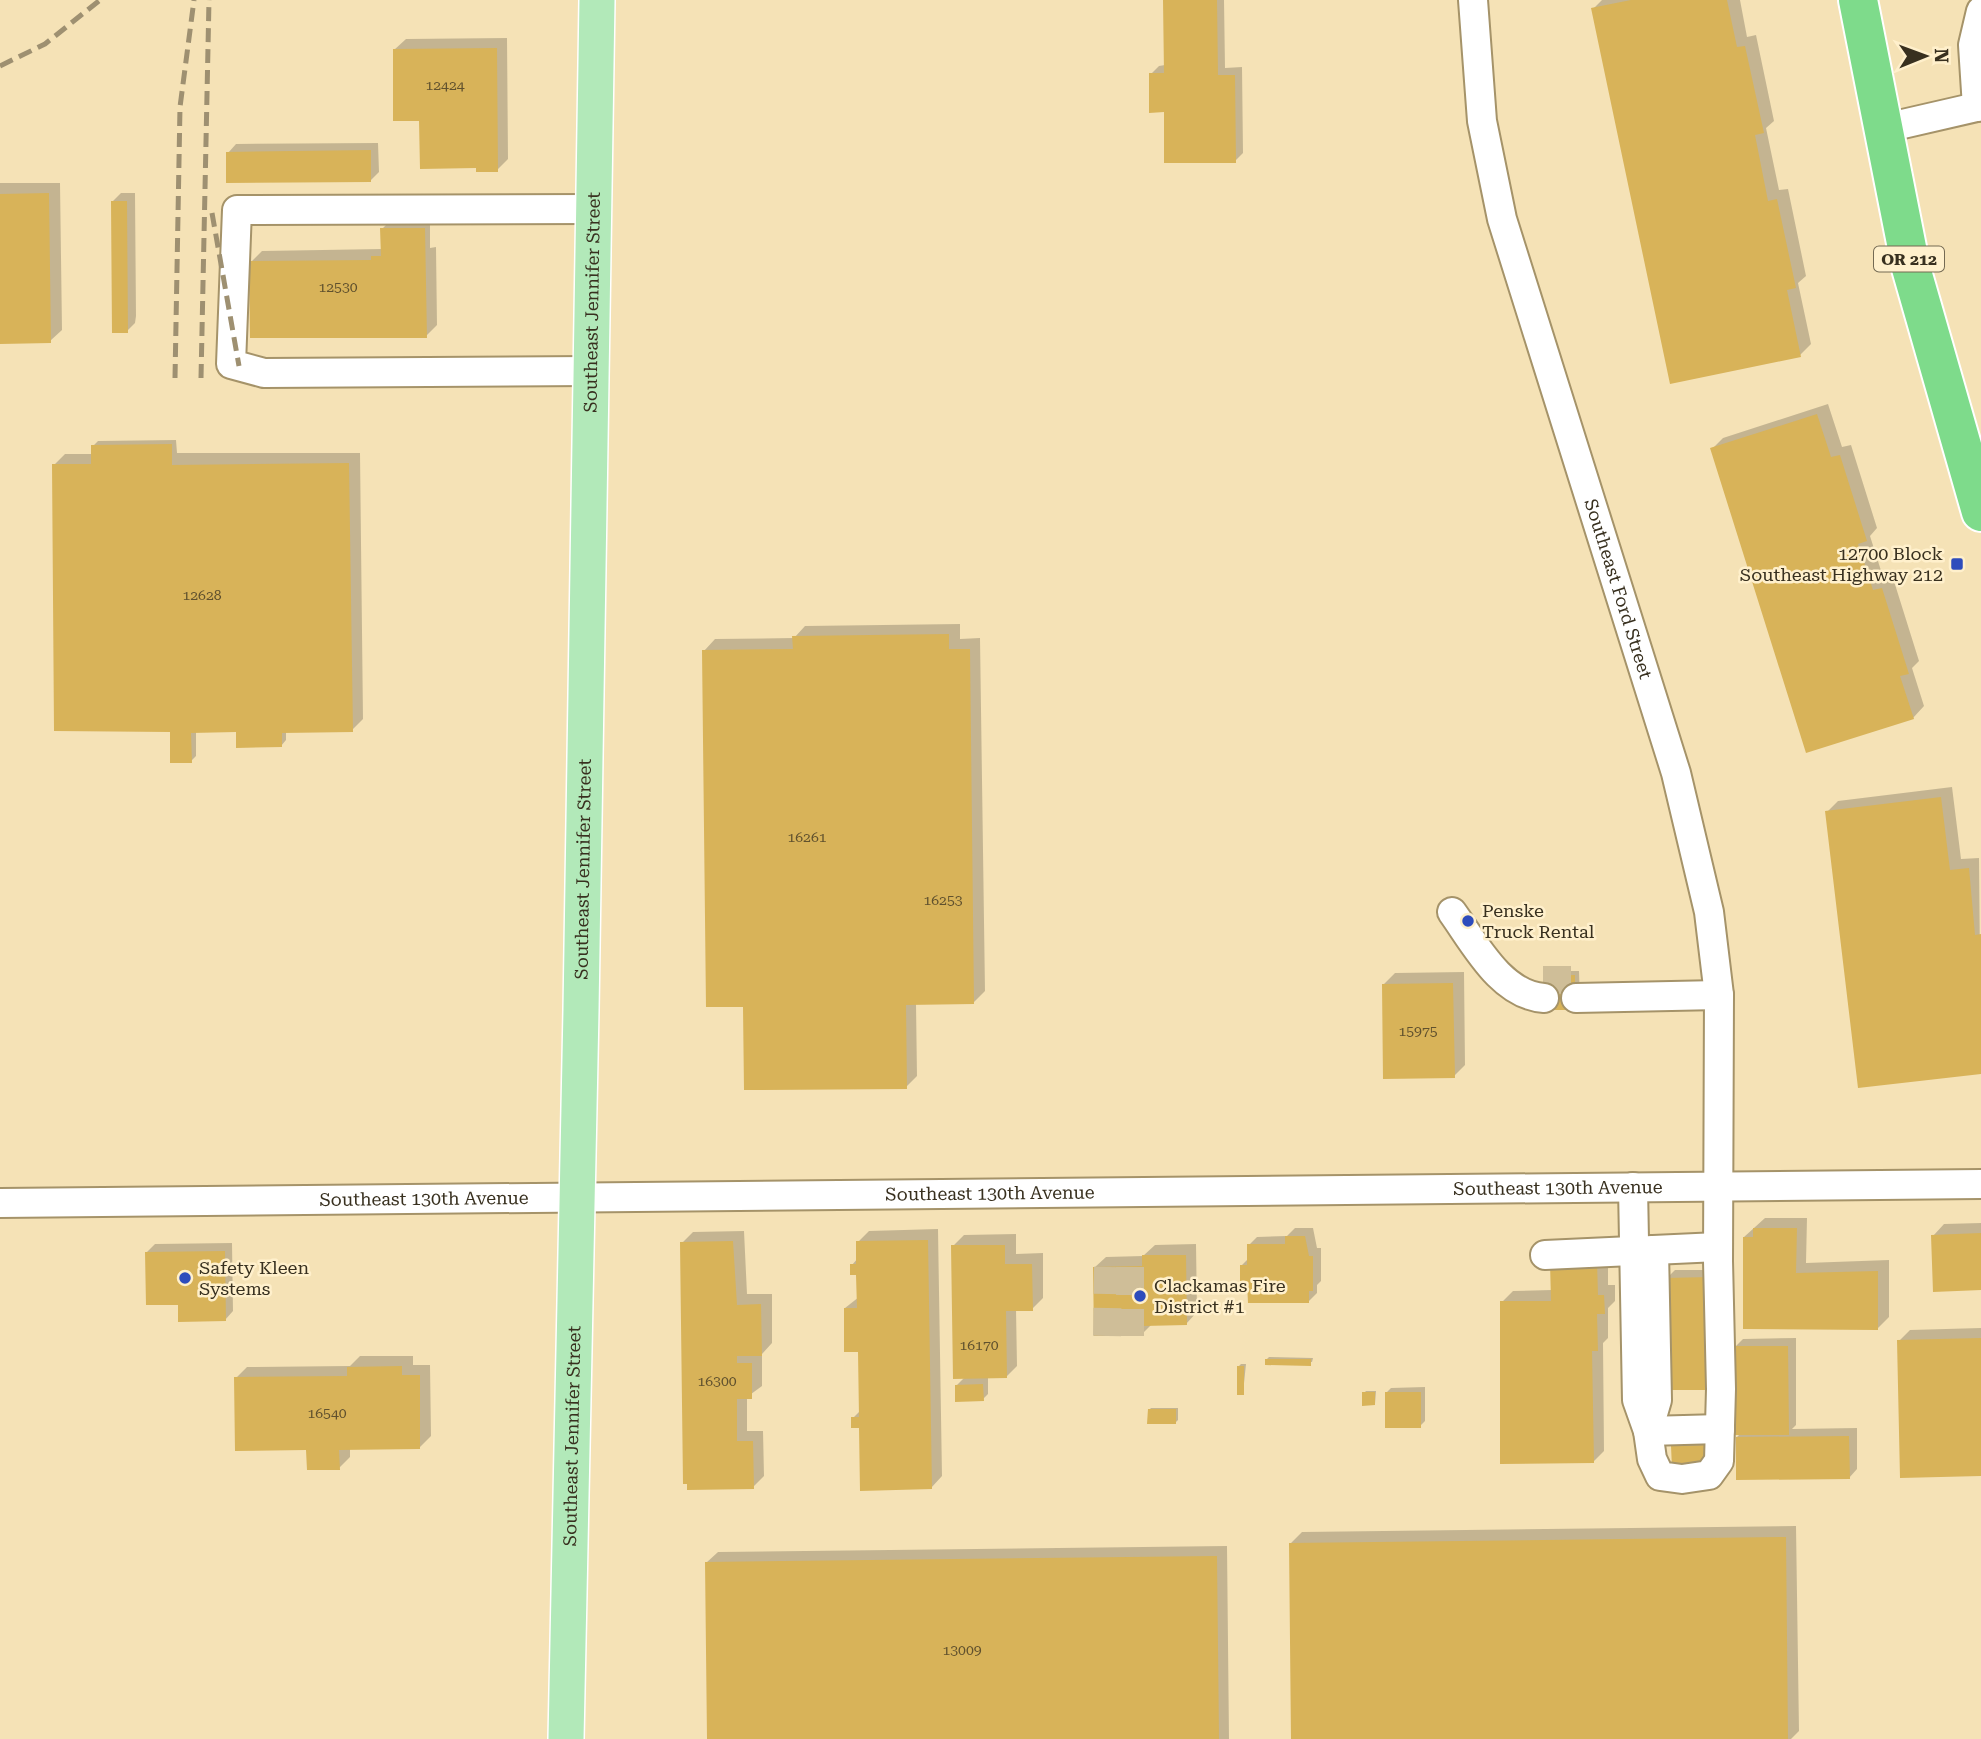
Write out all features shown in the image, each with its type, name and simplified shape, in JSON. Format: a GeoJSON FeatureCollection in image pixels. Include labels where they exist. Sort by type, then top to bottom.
{"type":"FeatureCollection","features":[{"type":"Feature","properties":{"kind":"highway","name":"OR 212"},"geometry":{"type":"LineString","coordinates":[[1858,0],[1881,129],[1931,346],[1981,512]]}},
{"type":"Feature","properties":{"kind":"main road","name":"Southeast Jennifer Street"},"geometry":{"type":"LineString","coordinates":[[565,1739],[597,0]]}},
{"type":"Feature","properties":{"kind":"street","name":"Southeast Ford Street"},"geometry":{"type":"LineString","coordinates":[[1474,0],[1482,121],[1502,219],[1689,818],[1709,912],[1718,986],[1719,1461],[1709,1475],[1682,1479],[1660,1476],[1653,1459],[1648,1431]]}},
{"type":"Feature","properties":{"kind":"street"},"geometry":{"type":"LineString","coordinates":[[1881,129],[1979,107],[1973,45],[1981,11]]}},
{"type":"Feature","properties":{"kind":"street"},"geometry":{"type":"LineString","coordinates":[[591,371],[264,373],[232,364],[237,210],[593,209]]}},
{"type":"Feature","properties":{"kind":"street"},"geometry":{"type":"LineString","coordinates":[[1460,912],[1517,974],[1531,979],[1544,989]]}},
{"type":"Feature","properties":{"kind":"street"},"geometry":{"type":"LineString","coordinates":[[1575,989],[1718,986]]}},
{"type":"Feature","properties":{"kind":"street","name":"Southeast 130th Avenue"},"geometry":{"type":"LineString","coordinates":[[0,1203],[1981,1184]]}},
{"type":"Feature","properties":{"kind":"street"},"geometry":{"type":"LineString","coordinates":[[1633,1187],[1644,1251],[1637,1399],[1648,1431],[1720,1429]]}},
{"type":"Feature","properties":{"kind":"street"},"geometry":{"type":"LineString","coordinates":[[1545,1255],[1718,1247]]}},
{"type":"Feature","properties":{"kind":"building"},"geometry":{"type":"Polygon","coordinates":[[[1163,0],[1217,0],[1218,75],[1235,75],[1236,163],[1164,163],[1164,112],[1149,113],[1149,73],[1164,73],[1163,0]]]}},
{"type":"Feature","properties":{"kind":"building"},"geometry":{"type":"Polygon","coordinates":[[[1631,0],[1727,0],[1737,47],[1745,46],[1764,133],[1755,135],[1768,201],[1777,199],[1796,288],[1787,290],[1801,357],[1670,384],[1591,8],[1631,0]]]}},
{"type":"Feature","properties":{"kind":"building"},"geometry":{"type":"Polygon","coordinates":[[[497,48],[498,172],[476,172],[476,168],[420,169],[419,121],[393,121],[393,49],[497,48]]]}},
{"type":"Feature","properties":{"kind":"building"},"geometry":{"type":"Polygon","coordinates":[[[371,150],[371,182],[226,183],[226,152],[371,150]]]}},
{"type":"Feature","properties":{"kind":"building"},"geometry":{"type":"Polygon","coordinates":[[[49,193],[51,343],[0,344],[0,194],[49,193]]]}},
{"type":"Feature","properties":{"kind":"building"},"geometry":{"type":"Polygon","coordinates":[[[111,201],[127,201],[128,333],[112,333],[111,201]]]}},
{"type":"Feature","properties":{"kind":"building"},"geometry":{"type":"Polygon","coordinates":[[[380,228],[425,228],[427,338],[250,338],[249,261],[371,260],[371,256],[381,256],[380,228]]]}},
{"type":"Feature","properties":{"kind":"building"},"geometry":{"type":"Polygon","coordinates":[[[1817,414],[1831,457],[1840,455],[1867,541],[1858,544],[1873,590],[1882,588],[1909,674],[1900,676],[1914,719],[1806,753],[1710,448],[1817,414]]]}},
{"type":"Feature","properties":{"kind":"building"},"geometry":{"type":"Polygon","coordinates":[[[172,444],[172,465],[349,463],[353,732],[282,733],[282,747],[236,748],[236,732],[191,733],[192,763],[170,763],[170,732],[54,731],[52,464],[91,464],[91,445],[172,444]]]}},
{"type":"Feature","properties":{"kind":"building"},"geometry":{"type":"Polygon","coordinates":[[[949,634],[949,649],[970,649],[974,1004],[906,1005],[907,1089],[744,1090],[743,1007],[706,1007],[702,650],[793,649],[792,636],[949,634]]]}},
{"type":"Feature","properties":{"kind":"building"},"geometry":{"type":"Polygon","coordinates":[[[1941,797],[1950,870],[1969,868],[1975,935],[1981,934],[1981,1074],[1858,1088],[1825,811],[1941,797]]]}},
{"type":"Feature","properties":{"kind":"building"},"geometry":{"type":"Polygon","coordinates":[[[1575,975],[1575,1010],[1544,1010],[1543,976],[1575,975]]]}},
{"type":"Feature","properties":{"kind":"building"},"geometry":{"type":"Polygon","coordinates":[[[1453,983],[1455,1078],[1383,1079],[1382,984],[1453,983]]]}},
{"type":"Feature","properties":{"kind":"building"},"geometry":{"type":"Polygon","coordinates":[[[1753,1228],[1797,1228],[1796,1273],[1878,1271],[1878,1330],[1743,1329],[1743,1237],[1753,1237],[1753,1228]]]}},
{"type":"Feature","properties":{"kind":"building"},"geometry":{"type":"Polygon","coordinates":[[[1981,1233],[1981,1290],[1933,1292],[1931,1235],[1981,1233]]]}},
{"type":"Feature","properties":{"kind":"building"},"geometry":{"type":"Polygon","coordinates":[[[1285,1236],[1305,1236],[1309,1256],[1313,1256],[1313,1291],[1309,1291],[1309,1303],[1248,1303],[1247,1282],[1240,1282],[1240,1265],[1247,1265],[1247,1244],[1285,1244],[1285,1236]]]}},
{"type":"Feature","properties":{"kind":"building"},"geometry":{"type":"Polygon","coordinates":[[[928,1240],[932,1489],[860,1491],[859,1428],[851,1428],[851,1417],[859,1417],[858,1352],[844,1352],[844,1308],[857,1308],[856,1275],[850,1275],[850,1264],[856,1264],[856,1241],[928,1240]]]}},
{"type":"Feature","properties":{"kind":"building"},"geometry":{"type":"Polygon","coordinates":[[[733,1241],[737,1305],[761,1304],[762,1356],[737,1356],[737,1363],[752,1363],[752,1399],[737,1399],[737,1441],[753,1441],[754,1489],[687,1490],[687,1484],[683,1484],[680,1242],[733,1241]]]}},
{"type":"Feature","properties":{"kind":"building"},"geometry":{"type":"Polygon","coordinates":[[[951,1245],[1005,1245],[1005,1264],[1032,1264],[1033,1311],[1006,1311],[1007,1378],[953,1379],[951,1245]]]}},
{"type":"Feature","properties":{"kind":"building","name":"Safety Kleen Systems"},"geometry":{"type":"Polygon","coordinates":[[[225,1251],[226,1321],[178,1322],[178,1305],[146,1305],[145,1252],[225,1251]]]}},
{"type":"Feature","properties":{"kind":"building","name":"Clackamas Fire District #1"},"geometry":{"type":"Polygon","coordinates":[[[1142,1255],[1186,1255],[1187,1325],[1143,1326],[1143,1336],[1094,1336],[1093,1267],[1142,1266],[1142,1255]]]}},
{"type":"Feature","properties":{"kind":"building"},"geometry":{"type":"Polygon","coordinates":[[[1550,1262],[1597,1262],[1598,1295],[1604,1295],[1605,1314],[1597,1314],[1598,1351],[1592,1351],[1594,1463],[1500,1464],[1500,1301],[1551,1301],[1550,1262]]]}},
{"type":"Feature","properties":{"kind":"building"},"geometry":{"type":"Polygon","coordinates":[[[1711,1277],[1712,1390],[1666,1390],[1665,1278],[1711,1277]]]}},
{"type":"Feature","properties":{"kind":"building"},"geometry":{"type":"Polygon","coordinates":[[[1981,1338],[1981,1476],[1900,1478],[1897,1340],[1981,1338]]]}},
{"type":"Feature","properties":{"kind":"building"},"geometry":{"type":"Polygon","coordinates":[[[1733,1346],[1788,1346],[1789,1435],[1734,1435],[1733,1346]]]}},
{"type":"Feature","properties":{"kind":"building"},"geometry":{"type":"Polygon","coordinates":[[[1265,1359],[1311,1359],[1311,1366],[1265,1365],[1265,1359]]]}},
{"type":"Feature","properties":{"kind":"building"},"geometry":{"type":"Polygon","coordinates":[[[402,1366],[402,1375],[420,1375],[420,1449],[339,1450],[340,1470],[307,1470],[306,1450],[235,1451],[234,1377],[347,1376],[347,1367],[402,1366]]]}},
{"type":"Feature","properties":{"kind":"building"},"geometry":{"type":"Polygon","coordinates":[[[1237,1366],[1244,1366],[1244,1395],[1237,1395],[1237,1366]]]}},
{"type":"Feature","properties":{"kind":"building"},"geometry":{"type":"Polygon","coordinates":[[[983,1384],[984,1401],[955,1402],[955,1385],[983,1384]]]}},
{"type":"Feature","properties":{"kind":"building"},"geometry":{"type":"Polygon","coordinates":[[[1362,1392],[1375,1392],[1375,1405],[1362,1406],[1362,1392]]]}},
{"type":"Feature","properties":{"kind":"building"},"geometry":{"type":"Polygon","coordinates":[[[1385,1392],[1421,1392],[1421,1428],[1385,1428],[1385,1392]]]}},
{"type":"Feature","properties":{"kind":"building"},"geometry":{"type":"Polygon","coordinates":[[[1148,1409],[1176,1409],[1176,1424],[1147,1424],[1148,1409]]]}},
{"type":"Feature","properties":{"kind":"building"},"geometry":{"type":"Polygon","coordinates":[[[1849,1436],[1850,1479],[1736,1480],[1736,1437],[1849,1436]]]}},
{"type":"Feature","properties":{"kind":"building"},"geometry":{"type":"Polygon","coordinates":[[[1707,1445],[1707,1467],[1672,1468],[1671,1446],[1707,1445]]]}},
{"type":"Feature","properties":{"kind":"building"},"geometry":{"type":"Polygon","coordinates":[[[1786,1537],[1788,1739],[1291,1739],[1289,1543],[1786,1537]]]}},
{"type":"Feature","properties":{"kind":"building"},"geometry":{"type":"Polygon","coordinates":[[[1217,1556],[1219,1739],[707,1739],[705,1562],[1217,1556]]]}},
{"type":"Feature","properties":{"kind":"tunnel"},"geometry":{"type":"LineString","coordinates":[[1543,980],[1575,980]]}},
{"type":"Feature","properties":{"kind":"tunnel"},"geometry":{"type":"LineString","coordinates":[[1107,1336],[1108,1267]]}},
{"type":"Feature","properties":{"kind":"tunnel"},"geometry":{"type":"LineString","coordinates":[[1130,1267],[1130,1336]]}},
{"type":"Feature","properties":{"kind":"railway"},"geometry":{"type":"LineString","coordinates":[[0,66],[45,44],[100,0]]}},
{"type":"Feature","properties":{"kind":"railway"},"geometry":{"type":"LineString","coordinates":[[175,378],[180,107],[194,0]]}},
{"type":"Feature","properties":{"kind":"railway"},"geometry":{"type":"LineString","coordinates":[[201,378],[209,0]]}},
{"type":"Feature","properties":{"kind":"railway"},"geometry":{"type":"LineString","coordinates":[[212,213],[239,366]]}},
{"type":"Feature","properties":{"kind":"place","name":"12700 Block Southeast Highway 212"},"geometry":{"type":"Point","coordinates":[1957,564]}},
{"type":"Feature","properties":{"kind":"place","name":"Penske Truck Rental"},"geometry":{"type":"Point","coordinates":[1468,921]}},
{"type":"Feature","properties":{"kind":"place","name":"Safety Kleen Systems"},"geometry":{"type":"Point","coordinates":[185,1278]}},
{"type":"Feature","properties":{"kind":"place","name":"Clackamas Fire District #1"},"geometry":{"type":"Point","coordinates":[1140,1296]}}]}
